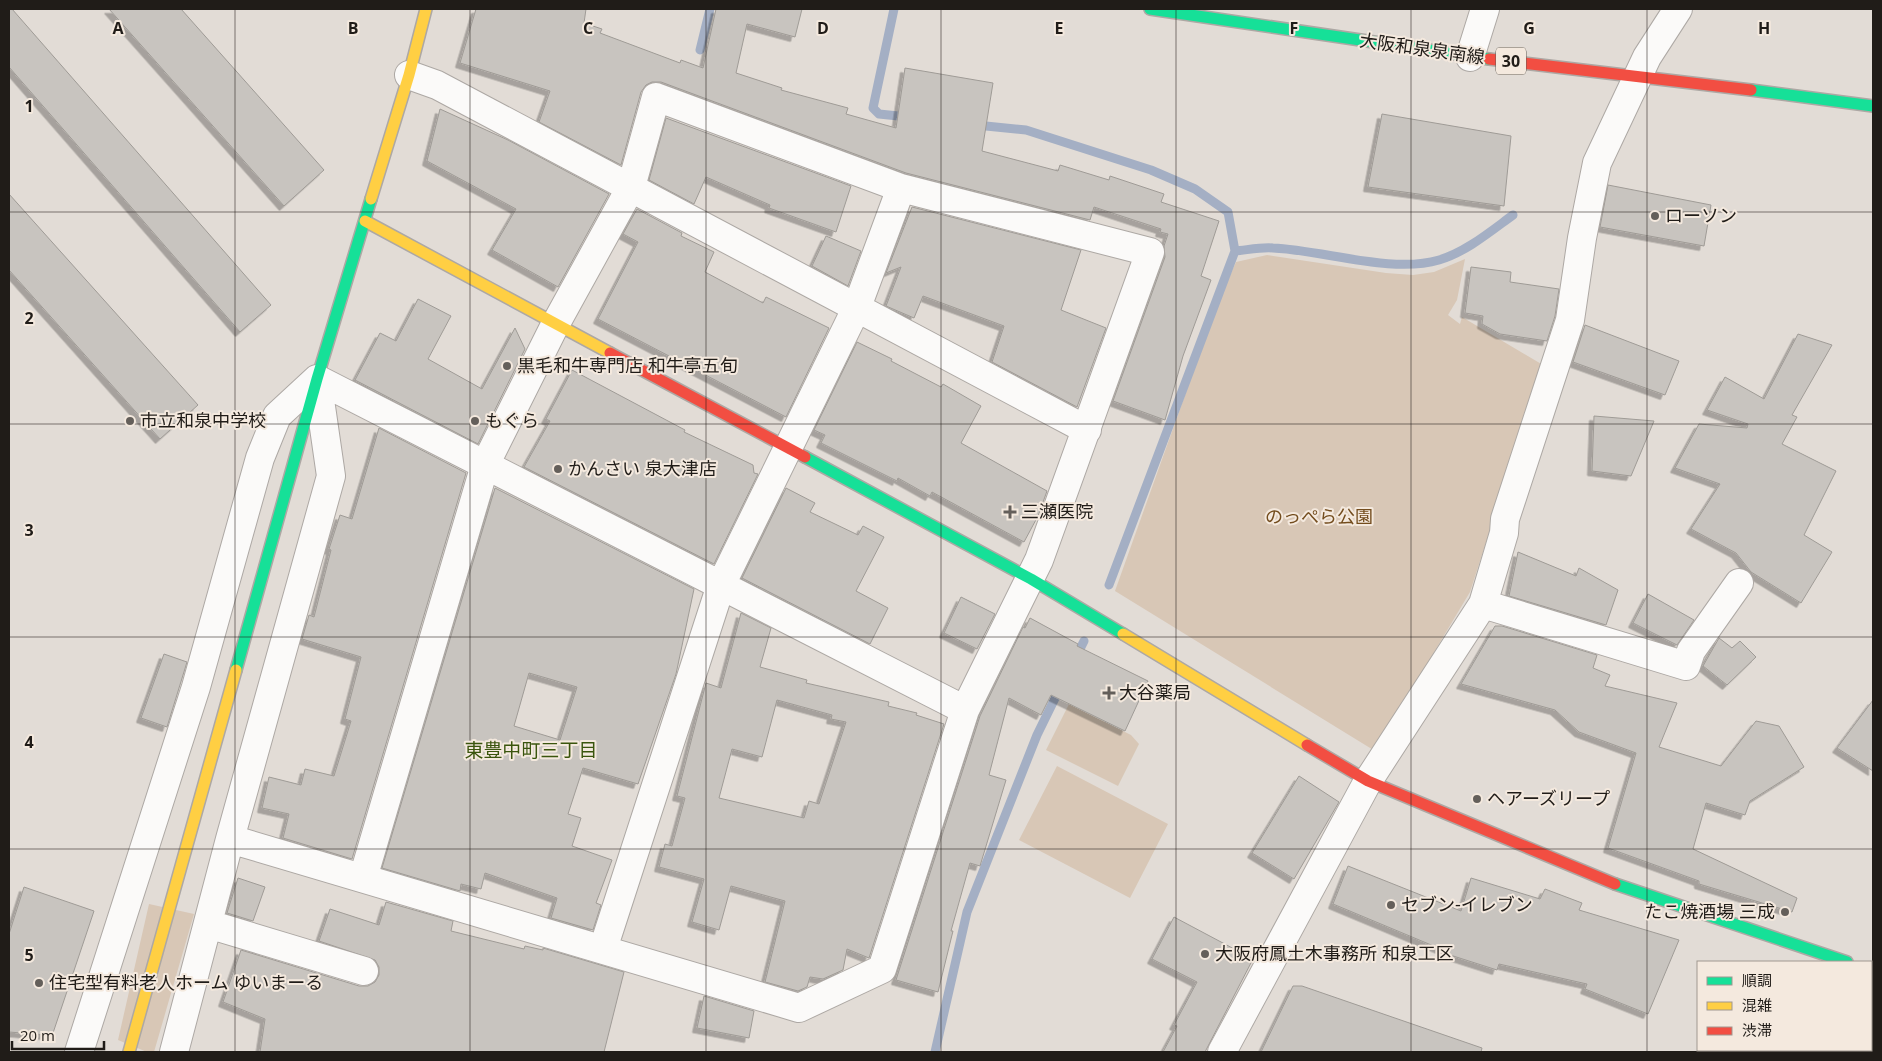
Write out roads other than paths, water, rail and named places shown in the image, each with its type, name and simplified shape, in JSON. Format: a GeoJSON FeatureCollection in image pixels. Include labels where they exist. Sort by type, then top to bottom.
{"type":"FeatureCollection","features":[{"type":"Feature","properties":{"kind":"street"},"geometry":{"type":"LineString","coordinates":[[128,1052],[317,379],[409,75],[426,9]]}},
{"type":"Feature","properties":{"kind":"street","name":"大阪和泉泉南線"},"geometry":{"type":"LineString","coordinates":[[1150,9],[1470,57],[1638,75],[1873,106]]}},
{"type":"Feature","properties":{"kind":"street"},"geometry":{"type":"LineString","coordinates":[[1470,57],[1485,9]]}},
{"type":"Feature","properties":{"kind":"street"},"geometry":{"type":"LineString","coordinates":[[1222,1052],[1368,781],[1483,604],[1504,533],[1505,519],[1570,320],[1582,238],[1597,163],[1638,75],[1678,9]]}},
{"type":"Feature","properties":{"kind":"street"},"geometry":{"type":"LineString","coordinates":[[409,75],[437,85],[1087,430]]}},
{"type":"Feature","properties":{"kind":"street"},"geometry":{"type":"LineString","coordinates":[[230,839],[799,1008],[882,969],[965,710],[1031,579],[1087,430],[1150,252],[901,188],[656,97],[631,187],[555,325],[485,465],[363,878]]}},
{"type":"Feature","properties":{"kind":"street"},"geometry":{"type":"LineString","coordinates":[[603,949],[721,585],[857,307],[901,188]]}},
{"type":"Feature","properties":{"kind":"street"},"geometry":{"type":"LineString","coordinates":[[365,221],[555,325],[1031,579],[1368,781],[1613,883],[1844,961]]}},
{"type":"Feature","properties":{"kind":"street"},"geometry":{"type":"LineString","coordinates":[[317,379],[965,710]]}},
{"type":"Feature","properties":{"kind":"street"},"geometry":{"type":"LineString","coordinates":[[174,1052],[230,839],[331,476],[317,379]]}},
{"type":"Feature","properties":{"kind":"street"},"geometry":{"type":"LineString","coordinates":[[79,1052],[196,687],[260,458],[277,416],[317,379]]}},
{"type":"Feature","properties":{"kind":"street"},"geometry":{"type":"LineString","coordinates":[[1483,604],[1686,666],[1691,651],[1739,583]]}},
{"type":"Feature","properties":{"kind":"street"},"geometry":{"type":"LineString","coordinates":[[208,924],[364,971]]}},
{"type":"Feature","properties":{"kind":"waterway"},"geometry":{"type":"LineString","coordinates":[[700,50],[710,9]]}},
{"type":"Feature","properties":{"kind":"waterway"},"geometry":{"type":"LineString","coordinates":[[894,9],[873,108],[879,114],[908,117]]}},
{"type":"Feature","properties":{"kind":"waterway"},"geometry":{"type":"LineString","coordinates":[[976,125],[1026,130],[1151,170],[1195,189],[1228,212],[1235,251],[1109,585]]}},
{"type":"Feature","properties":{"kind":"waterway"},"geometry":{"type":"LineString","coordinates":[[1235,251],[1273,248],[1379,263],[1420,264],[1439,260],[1459,252],[1513,215]]}},
{"type":"Feature","properties":{"kind":"waterway"},"geometry":{"type":"LineString","coordinates":[[1076,657],[1084,641]]}},
{"type":"Feature","properties":{"kind":"waterway"},"geometry":{"type":"LineString","coordinates":[[935,1052],[967,912],[1037,735],[1060,688]]}},
{"type":"Feature","properties":{"kind":"place","name":"ローソン"},"geometry":{"type":"Point","coordinates":[1655,216]}},
{"type":"Feature","properties":{"kind":"place","name":"黒毛和牛専門店 和牛亭五旬"},"geometry":{"type":"Point","coordinates":[507,366]}},
{"type":"Feature","properties":{"kind":"place","name":"市立和泉中学校"},"geometry":{"type":"Point","coordinates":[130,421]}},
{"type":"Feature","properties":{"kind":"place","name":"もぐら"},"geometry":{"type":"Point","coordinates":[475,421]}},
{"type":"Feature","properties":{"kind":"place","name":"かんさい 泉大津店"},"geometry":{"type":"Point","coordinates":[558,469]}},
{"type":"Feature","properties":{"kind":"place","name":"三瀬医院"},"geometry":{"type":"Point","coordinates":[1010,512]}},
{"type":"Feature","properties":{"kind":"place","name":"大谷薬局"},"geometry":{"type":"Point","coordinates":[1109,693]}},
{"type":"Feature","properties":{"kind":"place","name":"ヘアーズリープ"},"geometry":{"type":"Point","coordinates":[1477,799]}},
{"type":"Feature","properties":{"kind":"place","name":"セブン-イレブン"},"geometry":{"type":"Point","coordinates":[1391,905]}},
{"type":"Feature","properties":{"kind":"place","name":"たこ焼酒場 三成"},"geometry":{"type":"Point","coordinates":[1785,912]}},
{"type":"Feature","properties":{"kind":"place","name":"大阪府鳳土木事務所 和泉工区"},"geometry":{"type":"Point","coordinates":[1205,954]}},
{"type":"Feature","properties":{"kind":"place","name":"住宅型有料老人ホーム ゆいまーる"},"geometry":{"type":"Point","coordinates":[39,983]}},
{"type":"Feature","properties":{"kind":"district","name":"東豊中町三丁目"},"geometry":{"type":"Point","coordinates":[531,750]}},
{"type":"Feature","properties":{"kind":"park label","name":"のっぺら公園"},"geometry":{"type":"Point","coordinates":[1319,517]}}]}
